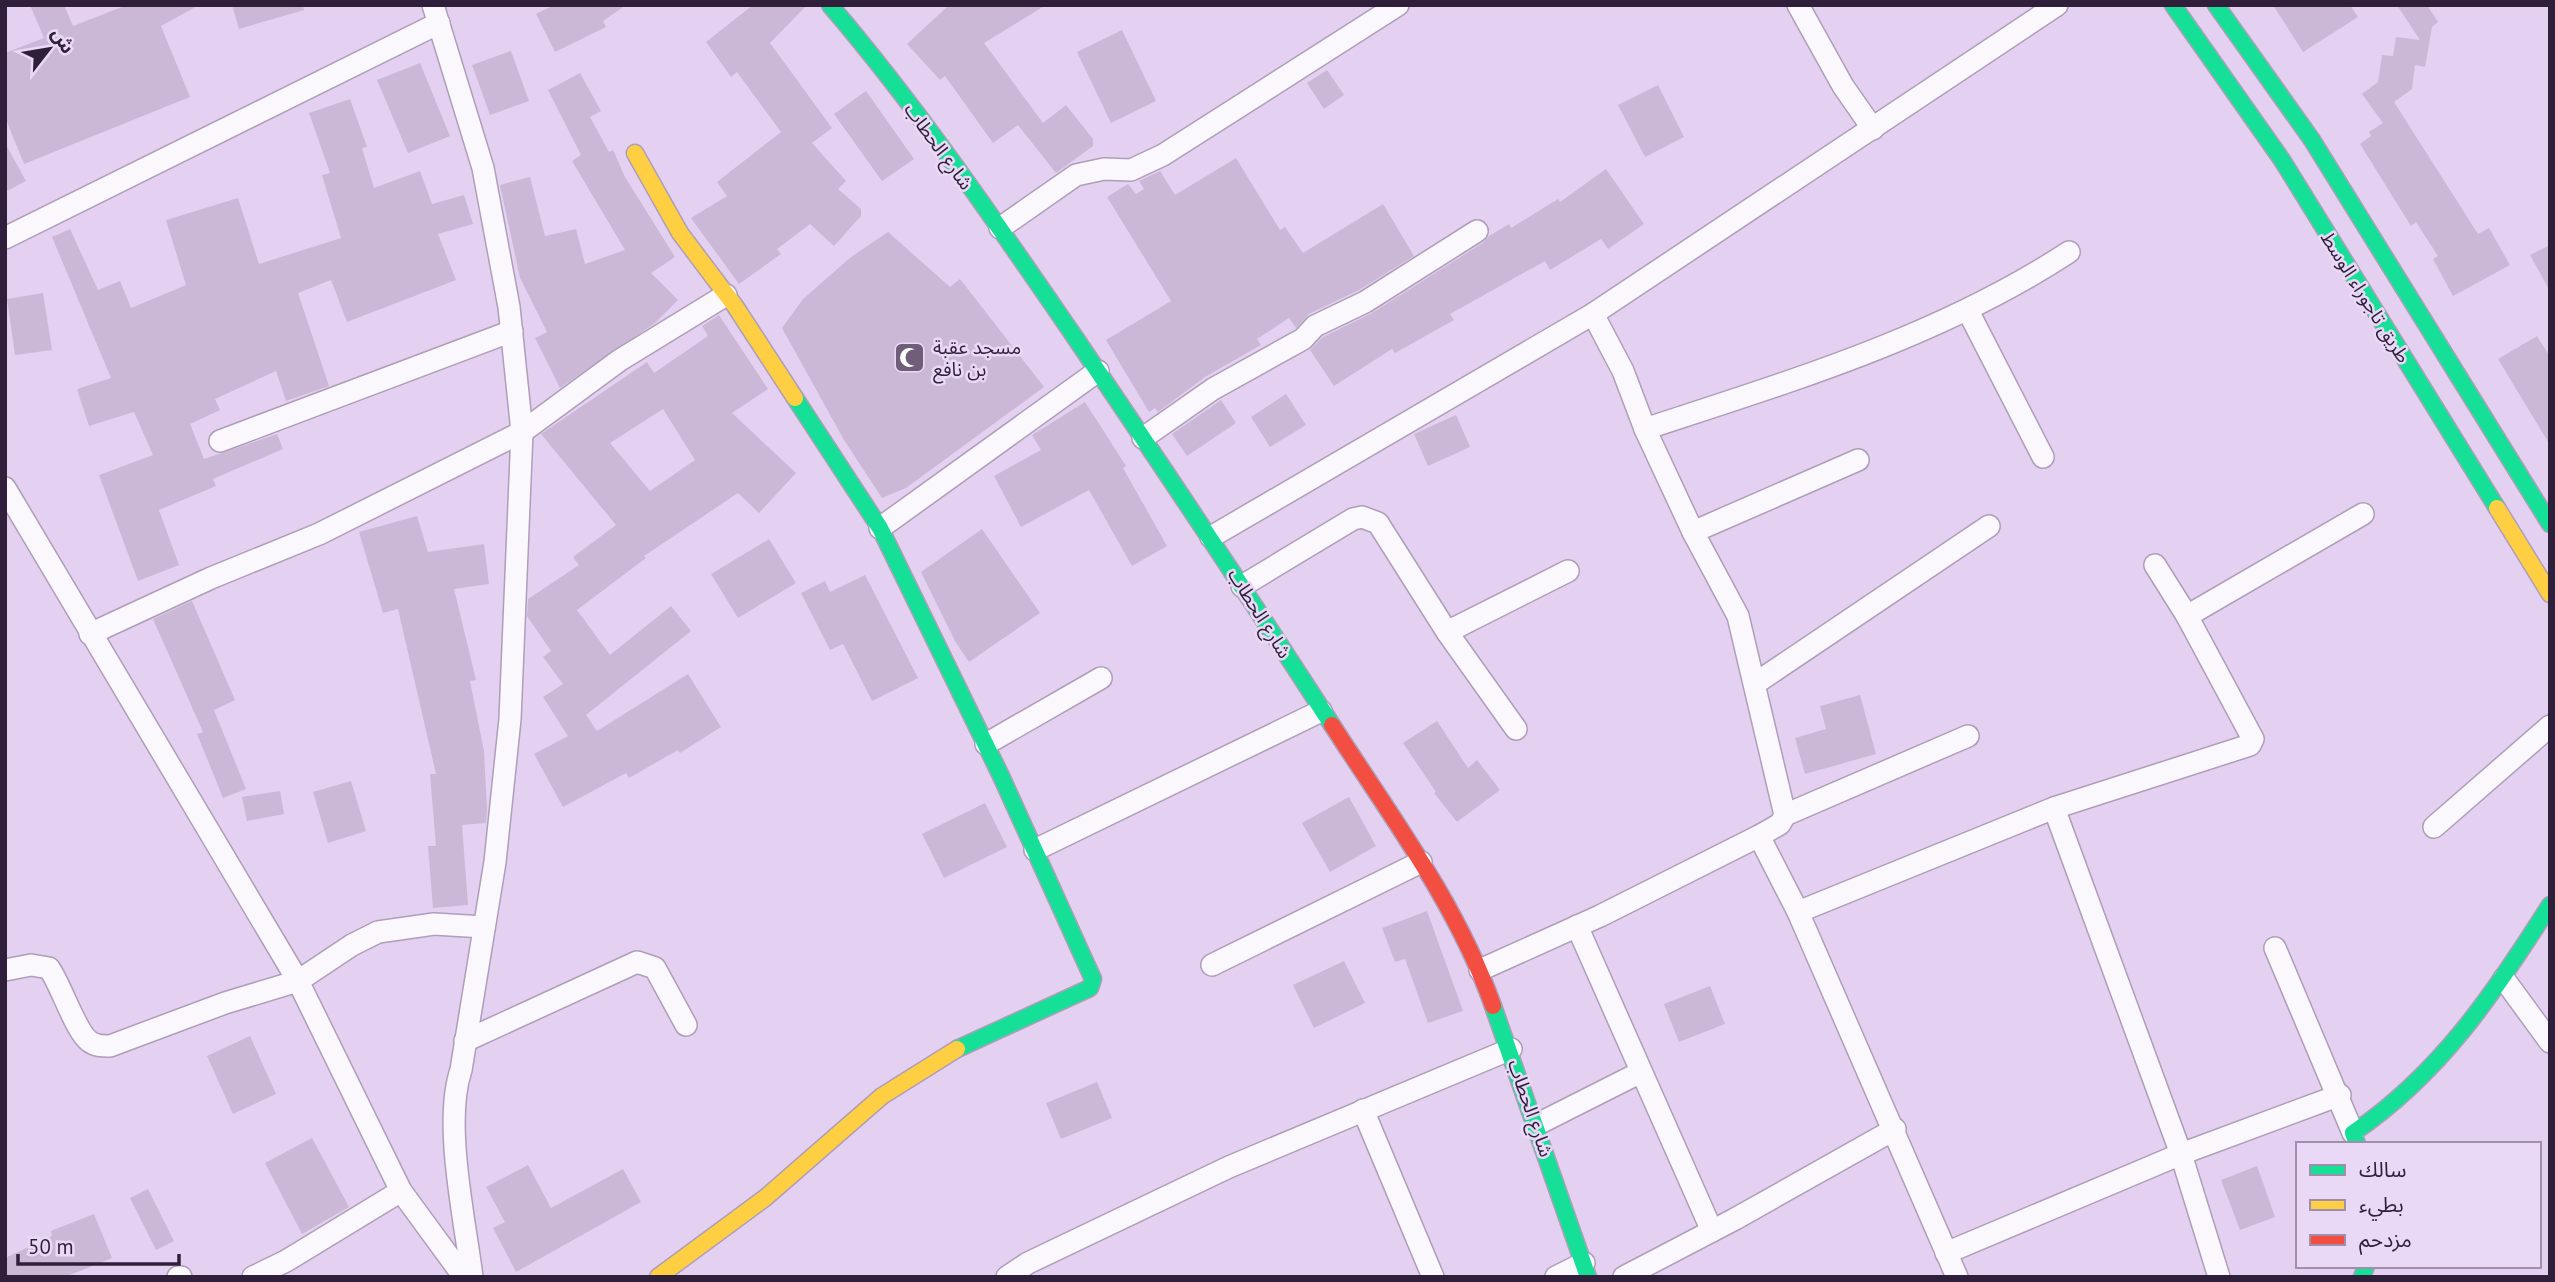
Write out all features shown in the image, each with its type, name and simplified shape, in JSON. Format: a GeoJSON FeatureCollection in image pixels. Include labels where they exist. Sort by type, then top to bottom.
{"type":"FeatureCollection","features":[{"type":"Feature","properties":{"kind":"street","name":"شارع الحطاب"},"geometry":{"type":"LineString","coordinates":[[830,5],[876,59],[1000,228],[1211,537],[1421,862],[1480,970],[1511,1049],[1586,1270]]}},
{"type":"Feature","properties":{"kind":"street"},"geometry":{"type":"LineString","coordinates":[[1000,228],[1076,175],[1104,169],[1131,170],[1163,155],[1398,5]]}},
{"type":"Feature","properties":{"kind":"street"},"geometry":{"type":"LineString","coordinates":[[1798,5],[1843,86],[1873,128]]}},
{"type":"Feature","properties":{"kind":"street"},"geometry":{"type":"LineString","coordinates":[[1211,537],[1593,314],[2057,5]]}},
{"type":"Feature","properties":{"kind":"street","name":"طريق تاجوراء الوسط"},"geometry":{"type":"LineString","coordinates":[[2174,5],[2282,160],[2550,594]]}},
{"type":"Feature","properties":{"kind":"street"},"geometry":{"type":"LineString","coordinates":[[2216,5],[2312,140],[2550,524]]}},
{"type":"Feature","properties":{"kind":"street"},"geometry":{"type":"LineString","coordinates":[[5,238],[436,14],[483,168],[502,259],[522,432],[510,719],[495,862],[465,1041],[453,1091],[458,1165],[472,1277]]}},
{"type":"Feature","properties":{"kind":"street"},"geometry":{"type":"LineString","coordinates":[[635,153],[663,208],[708,276],[726,295],[880,528],[986,744],[1093,979],[1090,988],[1011,1022],[923,1068],[893,1087],[847,1123],[799,1170],[658,1277]]}},
{"type":"Feature","properties":{"kind":"street"},"geometry":{"type":"LineString","coordinates":[[1143,438],[1213,389],[1303,339],[1315,326],[1365,302],[1477,231]]}},
{"type":"Feature","properties":{"kind":"street"},"geometry":{"type":"LineString","coordinates":[[1645,429],[1839,365],[1968,311],[2069,252]]}},
{"type":"Feature","properties":{"kind":"street"},"geometry":{"type":"LineString","coordinates":[[90,634],[211,578],[319,534],[522,432],[620,360],[726,295]]}},
{"type":"Feature","properties":{"kind":"street"},"geometry":{"type":"LineString","coordinates":[[1968,311],[2043,457]]}},
{"type":"Feature","properties":{"kind":"street"},"geometry":{"type":"LineString","coordinates":[[1593,314],[1623,371],[1645,429],[1693,532],[1738,616],[1756,683],[1785,815]]}},
{"type":"Feature","properties":{"kind":"street"},"geometry":{"type":"LineString","coordinates":[[220,441],[512,331]]}},
{"type":"Feature","properties":{"kind":"street"},"geometry":{"type":"LineString","coordinates":[[880,528],[1098,371]]}},
{"type":"Feature","properties":{"kind":"street"},"geometry":{"type":"LineString","coordinates":[[1693,532],[1858,460]]}},
{"type":"Feature","properties":{"kind":"street"},"geometry":{"type":"LineString","coordinates":[[5,488],[298,981],[401,1191],[464,1277]]}},
{"type":"Feature","properties":{"kind":"street"},"geometry":{"type":"LineString","coordinates":[[2187,616],[2362,514]]}},
{"type":"Feature","properties":{"kind":"street"},"geometry":{"type":"LineString","coordinates":[[1242,586],[1362,517],[1378,523],[1447,632],[1516,729]]}},
{"type":"Feature","properties":{"kind":"street"},"geometry":{"type":"LineString","coordinates":[[1756,683],[1989,526]]}},
{"type":"Feature","properties":{"kind":"street"},"geometry":{"type":"LineString","coordinates":[[1798,912],[2054,808],[2245,748],[2253,742],[2187,616],[2155,565]]}},
{"type":"Feature","properties":{"kind":"street"},"geometry":{"type":"LineString","coordinates":[[1447,632],[1568,571]]}},
{"type":"Feature","properties":{"kind":"street"},"geometry":{"type":"LineString","coordinates":[[986,744],[1101,678]]}},
{"type":"Feature","properties":{"kind":"street"},"geometry":{"type":"LineString","coordinates":[[1035,850],[1321,711]]}},
{"type":"Feature","properties":{"kind":"street"},"geometry":{"type":"LineString","coordinates":[[2434,827],[2550,726]]}},
{"type":"Feature","properties":{"kind":"street"},"geometry":{"type":"LineString","coordinates":[[1480,970],[1577,926],[1759,836],[1780,824],[1785,815],[1968,736]]}},
{"type":"Feature","properties":{"kind":"street"},"geometry":{"type":"LineString","coordinates":[[2054,808],[2181,1154],[2219,1277]]}},
{"type":"Feature","properties":{"kind":"street"},"geometry":{"type":"LineString","coordinates":[[1759,836],[1798,912],[1895,1129],[1957,1277]]}},
{"type":"Feature","properties":{"kind":"street"},"geometry":{"type":"LineString","coordinates":[[1212,965],[1421,862]]}},
{"type":"Feature","properties":{"kind":"street"},"geometry":{"type":"LineString","coordinates":[[2275,948],[2340,1096],[2355,1138],[2466,1029],[2504,979],[2550,905]]}},
{"type":"Feature","properties":{"kind":"street"},"geometry":{"type":"LineString","coordinates":[[5,970],[30,965],[48,968],[58,981],[83,1036],[97,1045],[110,1046],[225,1003],[298,981],[352,945],[393,928],[434,924],[484,926]]}},
{"type":"Feature","properties":{"kind":"street"},"geometry":{"type":"LineString","coordinates":[[1577,926],[1712,1231]]}},
{"type":"Feature","properties":{"kind":"street"},"geometry":{"type":"LineString","coordinates":[[465,1041],[637,962],[655,968],[686,1025]]}},
{"type":"Feature","properties":{"kind":"street"},"geometry":{"type":"LineString","coordinates":[[2504,979],[2550,1042]]}},
{"type":"Feature","properties":{"kind":"street"},"geometry":{"type":"LineString","coordinates":[[1007,1277],[1028,1263],[1229,1167],[1511,1049]]}},
{"type":"Feature","properties":{"kind":"street"},"geometry":{"type":"LineString","coordinates":[[1536,1125],[1641,1072]]}},
{"type":"Feature","properties":{"kind":"street"},"geometry":{"type":"LineString","coordinates":[[1946,1253],[2181,1154],[2340,1096]]}},
{"type":"Feature","properties":{"kind":"street"},"geometry":{"type":"LineString","coordinates":[[1363,1110],[1433,1277]]}},
{"type":"Feature","properties":{"kind":"street"},"geometry":{"type":"LineString","coordinates":[[1624,1277],[1895,1129]]}},
{"type":"Feature","properties":{"kind":"street"},"geometry":{"type":"LineString","coordinates":[[253,1277],[286,1261],[401,1191]]}},
{"type":"Feature","properties":{"kind":"street"},"geometry":{"type":"LineString","coordinates":[[1556,1277],[1586,1270]]}},
{"type":"Feature","properties":{"kind":"building"},"geometry":{"type":"Polygon","coordinates":[[[30,5],[64,5],[73,26],[127,5],[199,5],[161,26],[190,97],[24,164],[5,117],[5,53],[44,38],[30,5]]]}},
{"type":"Feature","properties":{"kind":"building"},"geometry":{"type":"Polygon","coordinates":[[[232,5],[303,5],[304,10],[239,29],[232,5]]]}},
{"type":"Feature","properties":{"kind":"building"},"geometry":{"type":"Polygon","coordinates":[[[554,5],[626,5],[603,21],[606,27],[555,52],[536,14],[554,5]]]}},
{"type":"Feature","properties":{"kind":"building"},"geometry":{"type":"Polygon","coordinates":[[[753,5],[807,5],[770,43],[832,128],[812,143],[846,181],[838,189],[861,209],[861,216],[834,246],[810,224],[777,249],[781,254],[739,284],[691,218],[727,196],[717,182],[781,132],[737,72],[731,77],[706,42],[753,5]]]}},
{"type":"Feature","properties":{"kind":"building"},"geometry":{"type":"Polygon","coordinates":[[[949,5],[1046,5],[984,43],[1043,123],[1066,105],[1093,139],[1093,146],[1056,173],[1018,125],[993,143],[945,76],[940,80],[907,44],[949,5]]]}},
{"type":"Feature","properties":{"kind":"building"},"geometry":{"type":"Polygon","coordinates":[[[2273,5],[2350,5],[2358,17],[2303,52],[2273,5]]]}},
{"type":"Feature","properties":{"kind":"building"},"geometry":{"type":"Polygon","coordinates":[[[2397,5],[2427,5],[2438,22],[2432,27],[2425,67],[2415,65],[2412,89],[2394,102],[2478,234],[2489,228],[2510,265],[2453,296],[2433,259],[2438,256],[2416,222],[2411,226],[2360,144],[2371,136],[2369,132],[2383,123],[2362,94],[2378,82],[2382,55],[2393,56],[2396,37],[2420,40],[2397,5]]]}},
{"type":"Feature","properties":{"kind":"building"},"geometry":{"type":"Polygon","coordinates":[[[1122,30],[1156,101],[1111,123],[1077,52],[1122,30]]]}},
{"type":"Feature","properties":{"kind":"building"},"geometry":{"type":"Polygon","coordinates":[[[511,51],[529,101],[490,115],[472,65],[511,51]]]}},
{"type":"Feature","properties":{"kind":"building"},"geometry":{"type":"Polygon","coordinates":[[[420,63],[450,136],[408,153],[377,80],[420,63]]]}},
{"type":"Feature","properties":{"kind":"building"},"geometry":{"type":"Polygon","coordinates":[[[1327,70],[1344,95],[1324,109],[1307,83],[1327,70]]]}},
{"type":"Feature","properties":{"kind":"building"},"geometry":{"type":"Polygon","coordinates":[[[580,73],[601,111],[590,117],[609,152],[613,150],[625,177],[675,257],[651,273],[678,300],[655,323],[560,388],[535,338],[547,332],[520,278],[500,185],[530,177],[545,236],[576,229],[585,264],[625,250],[572,161],[581,155],[548,90],[580,73]]]}},
{"type":"Feature","properties":{"kind":"building"},"geometry":{"type":"Polygon","coordinates":[[[1658,85],[1684,137],[1645,157],[1618,105],[1658,85]]]}},
{"type":"Feature","properties":{"kind":"building"},"geometry":{"type":"Polygon","coordinates":[[[866,91],[914,159],[882,181],[834,114],[866,91]]]}},
{"type":"Feature","properties":{"kind":"building"},"geometry":{"type":"Polygon","coordinates":[[[350,99],[367,147],[362,148],[374,188],[420,171],[432,204],[464,195],[473,224],[438,234],[456,280],[347,322],[331,280],[298,293],[329,386],[286,401],[276,371],[215,399],[220,410],[190,424],[204,459],[277,434],[283,449],[213,479],[216,486],[159,510],[179,565],[138,581],[99,475],[153,455],[134,412],[89,426],[77,389],[111,378],[52,237],[70,229],[98,290],[120,281],[131,308],[186,285],[166,220],[238,198],[259,264],[341,238],[322,175],[330,173],[309,113],[350,99]]]}},
{"type":"Feature","properties":{"kind":"building"},"geometry":{"type":"Polygon","coordinates":[[[5,143],[26,181],[5,192],[5,143]]]}},
{"type":"Feature","properties":{"kind":"building"},"geometry":{"type":"Polygon","coordinates":[[[1236,158],[1280,230],[1285,227],[1303,253],[1383,204],[1414,256],[1359,290],[1309,314],[1296,328],[1289,318],[1257,339],[1261,345],[1205,377],[1158,412],[1155,408],[1149,412],[1106,340],[1171,301],[1107,197],[1128,184],[1136,194],[1144,189],[1139,181],[1160,171],[1175,195],[1236,158]]]}},
{"type":"Feature","properties":{"kind":"building"},"geometry":{"type":"Polygon","coordinates":[[[1606,169],[1644,224],[1608,249],[1601,239],[1550,270],[1545,261],[1450,314],[1454,320],[1395,353],[1392,349],[1334,386],[1310,350],[1323,337],[1372,313],[1509,224],[1511,228],[1558,199],[1560,202],[1606,169]]]}},
{"type":"Feature","properties":{"kind":"building","name":"مسجد عقبة بن نافع"},"geometry":{"type":"Polygon","coordinates":[[[888,232],[950,287],[960,279],[1044,387],[906,488],[882,498],[844,440],[782,328],[803,299],[851,257],[888,232]]]}},
{"type":"Feature","properties":{"kind":"building"},"geometry":{"type":"Polygon","coordinates":[[[2550,245],[2550,291],[2530,255],[2550,245]]]}},
{"type":"Feature","properties":{"kind":"building"},"geometry":{"type":"Polygon","coordinates":[[[43,293],[52,350],[15,355],[7,299],[43,293]]]}},
{"type":"Feature","properties":{"kind":"building"},"geometry":{"type":"Polygon","coordinates":[[[719,315],[768,389],[732,413],[796,473],[759,513],[738,493],[644,556],[646,558],[577,610],[610,655],[671,606],[691,631],[586,715],[597,731],[688,674],[721,727],[680,753],[678,750],[629,778],[626,773],[563,807],[534,754],[568,736],[543,697],[563,684],[543,657],[551,651],[527,616],[528,599],[579,565],[573,557],[616,525],[541,434],[647,362],[654,373],[708,336],[702,326],[719,315]],[[663,409],[610,443],[650,491],[695,460],[663,409]]]}},
{"type":"Feature","properties":{"kind":"building"},"geometry":{"type":"Polygon","coordinates":[[[2537,336],[2550,357],[2550,445],[2498,359],[2537,336]]]}},
{"type":"Feature","properties":{"kind":"building"},"geometry":{"type":"Polygon","coordinates":[[[1286,394],[1306,425],[1270,447],[1251,417],[1286,394]]]}},
{"type":"Feature","properties":{"kind":"building"},"geometry":{"type":"Polygon","coordinates":[[[1221,400],[1236,423],[1187,456],[1172,434],[1221,400]]]}},
{"type":"Feature","properties":{"kind":"building"},"geometry":{"type":"Polygon","coordinates":[[[1085,402],[1126,466],[1123,468],[1167,546],[1132,566],[1089,490],[1021,527],[994,476],[1041,450],[1032,435],[1085,402]]]}},
{"type":"Feature","properties":{"kind":"building"},"geometry":{"type":"Polygon","coordinates":[[[1456,415],[1470,447],[1428,466],[1414,434],[1456,415]]]}},
{"type":"Feature","properties":{"kind":"building"},"geometry":{"type":"Polygon","coordinates":[[[417,516],[428,552],[484,544],[489,584],[454,589],[476,680],[470,681],[484,751],[487,810],[486,823],[462,825],[468,905],[433,908],[428,846],[436,846],[430,774],[436,774],[398,609],[383,613],[359,532],[417,516]]]}},
{"type":"Feature","properties":{"kind":"building"},"geometry":{"type":"Polygon","coordinates":[[[982,529],[1040,613],[969,662],[955,641],[921,572],[982,529]]]}},
{"type":"Feature","properties":{"kind":"building"},"geometry":{"type":"Polygon","coordinates":[[[769,539],[796,583],[738,618],[711,574],[769,539]]]}},
{"type":"Feature","properties":{"kind":"building"},"geometry":{"type":"Polygon","coordinates":[[[865,575],[918,678],[872,701],[843,644],[830,650],[801,593],[825,581],[830,592],[865,575]]]}},
{"type":"Feature","properties":{"kind":"building"},"geometry":{"type":"Polygon","coordinates":[[[192,601],[235,700],[214,710],[246,789],[223,798],[197,734],[203,732],[153,619],[192,601]]]}},
{"type":"Feature","properties":{"kind":"building"},"geometry":{"type":"Polygon","coordinates":[[[1860,695],[1876,754],[1805,774],[1795,738],[1826,729],[1820,706],[1860,695]]]}},
{"type":"Feature","properties":{"kind":"building"},"geometry":{"type":"Polygon","coordinates":[[[1437,721],[1468,768],[1477,760],[1500,790],[1457,822],[1434,793],[1436,792],[1403,743],[1437,721]]]}},
{"type":"Feature","properties":{"kind":"building"},"geometry":{"type":"Polygon","coordinates":[[[351,781],[366,831],[328,843],[313,792],[351,781]]]}},
{"type":"Feature","properties":{"kind":"building"},"geometry":{"type":"Polygon","coordinates":[[[280,791],[284,814],[247,821],[242,797],[280,791]]]}},
{"type":"Feature","properties":{"kind":"building"},"geometry":{"type":"Polygon","coordinates":[[[1349,797],[1376,846],[1330,872],[1302,823],[1349,797]]]}},
{"type":"Feature","properties":{"kind":"building"},"geometry":{"type":"Polygon","coordinates":[[[985,803],[1007,847],[944,878],[922,834],[985,803]]]}},
{"type":"Feature","properties":{"kind":"building"},"geometry":{"type":"Polygon","coordinates":[[[1427,911],[1463,1011],[1428,1023],[1405,959],[1395,962],[1382,928],[1427,911]]]}},
{"type":"Feature","properties":{"kind":"building"},"geometry":{"type":"Polygon","coordinates":[[[1344,961],[1365,1003],[1314,1028],[1293,985],[1344,961]]]}},
{"type":"Feature","properties":{"kind":"building"},"geometry":{"type":"Polygon","coordinates":[[[1710,986],[1725,1024],[1679,1042],[1664,1004],[1710,986]]]}},
{"type":"Feature","properties":{"kind":"building"},"geometry":{"type":"Polygon","coordinates":[[[250,1036],[276,1094],[233,1114],[207,1056],[250,1036]]]}},
{"type":"Feature","properties":{"kind":"building"},"geometry":{"type":"Polygon","coordinates":[[[1097,1082],[1112,1118],[1061,1139],[1046,1103],[1097,1082]]]}},
{"type":"Feature","properties":{"kind":"building"},"geometry":{"type":"Polygon","coordinates":[[[312,1138],[349,1207],[302,1234],[265,1163],[312,1138]]]}},
{"type":"Feature","properties":{"kind":"building"},"geometry":{"type":"Polygon","coordinates":[[[528,1165],[551,1208],[623,1169],[641,1202],[516,1272],[493,1228],[505,1222],[486,1187],[528,1165]]]}},
{"type":"Feature","properties":{"kind":"building"},"geometry":{"type":"Polygon","coordinates":[[[2257,1166],[2275,1217],[2240,1230],[2221,1180],[2257,1166]]]}},
{"type":"Feature","properties":{"kind":"building"},"geometry":{"type":"Polygon","coordinates":[[[148,1189],[174,1241],[156,1250],[130,1198],[148,1189]]]}},
{"type":"Feature","properties":{"kind":"building"},"geometry":{"type":"Polygon","coordinates":[[[94,1214],[112,1258],[65,1277],[5,1277],[5,1258],[52,1236],[51,1231],[94,1214]]]}},
{"type":"Feature","properties":{"kind":"traffic: fast"},"geometry":{"type":"LineString","coordinates":[[830,5],[925,125],[1014,249],[1171,479],[1332,725]]}},
{"type":"Feature","properties":{"kind":"traffic: fast"},"geometry":{"type":"LineString","coordinates":[[2173,5],[2282,160],[2497,508]]}},
{"type":"Feature","properties":{"kind":"traffic: fast"},"geometry":{"type":"LineString","coordinates":[[2216,5],[2312,140],[2550,524]]}},
{"type":"Feature","properties":{"kind":"traffic: fast"},"geometry":{"type":"LineString","coordinates":[[795,398],[880,528],[1001,776],[1093,979],[1090,988],[957,1049]]}},
{"type":"Feature","properties":{"kind":"traffic: fast"},"geometry":{"type":"LineString","coordinates":[[2356,1142],[2353,1133],[2413,1085],[2463,1030],[2550,905]]}},
{"type":"Feature","properties":{"kind":"traffic: fast"},"geometry":{"type":"LineString","coordinates":[[1493,1006],[1588,1277]]}},
{"type":"Feature","properties":{"kind":"traffic: fast"},"geometry":{"type":"LineString","coordinates":[[2362,1277],[2365,1268]]}},
{"type":"Feature","properties":{"kind":"traffic: slow"},"geometry":{"type":"LineString","coordinates":[[635,153],[680,233],[735,306],[795,398]]}},
{"type":"Feature","properties":{"kind":"traffic: slow"},"geometry":{"type":"LineString","coordinates":[[2497,508],[2550,594]]}},
{"type":"Feature","properties":{"kind":"traffic: slow"},"geometry":{"type":"LineString","coordinates":[[658,1277],[765,1198],[882,1096],[957,1049]]}},
{"type":"Feature","properties":{"kind":"traffic: jam"},"geometry":{"type":"LineString","coordinates":[[1332,725],[1442,896],[1478,968],[1493,1006]]}},
{"type":"Feature","properties":{"kind":"place","name":"مسجد عقبة بن نافع"},"geometry":{"type":"Point","coordinates":[910,358]}}]}
